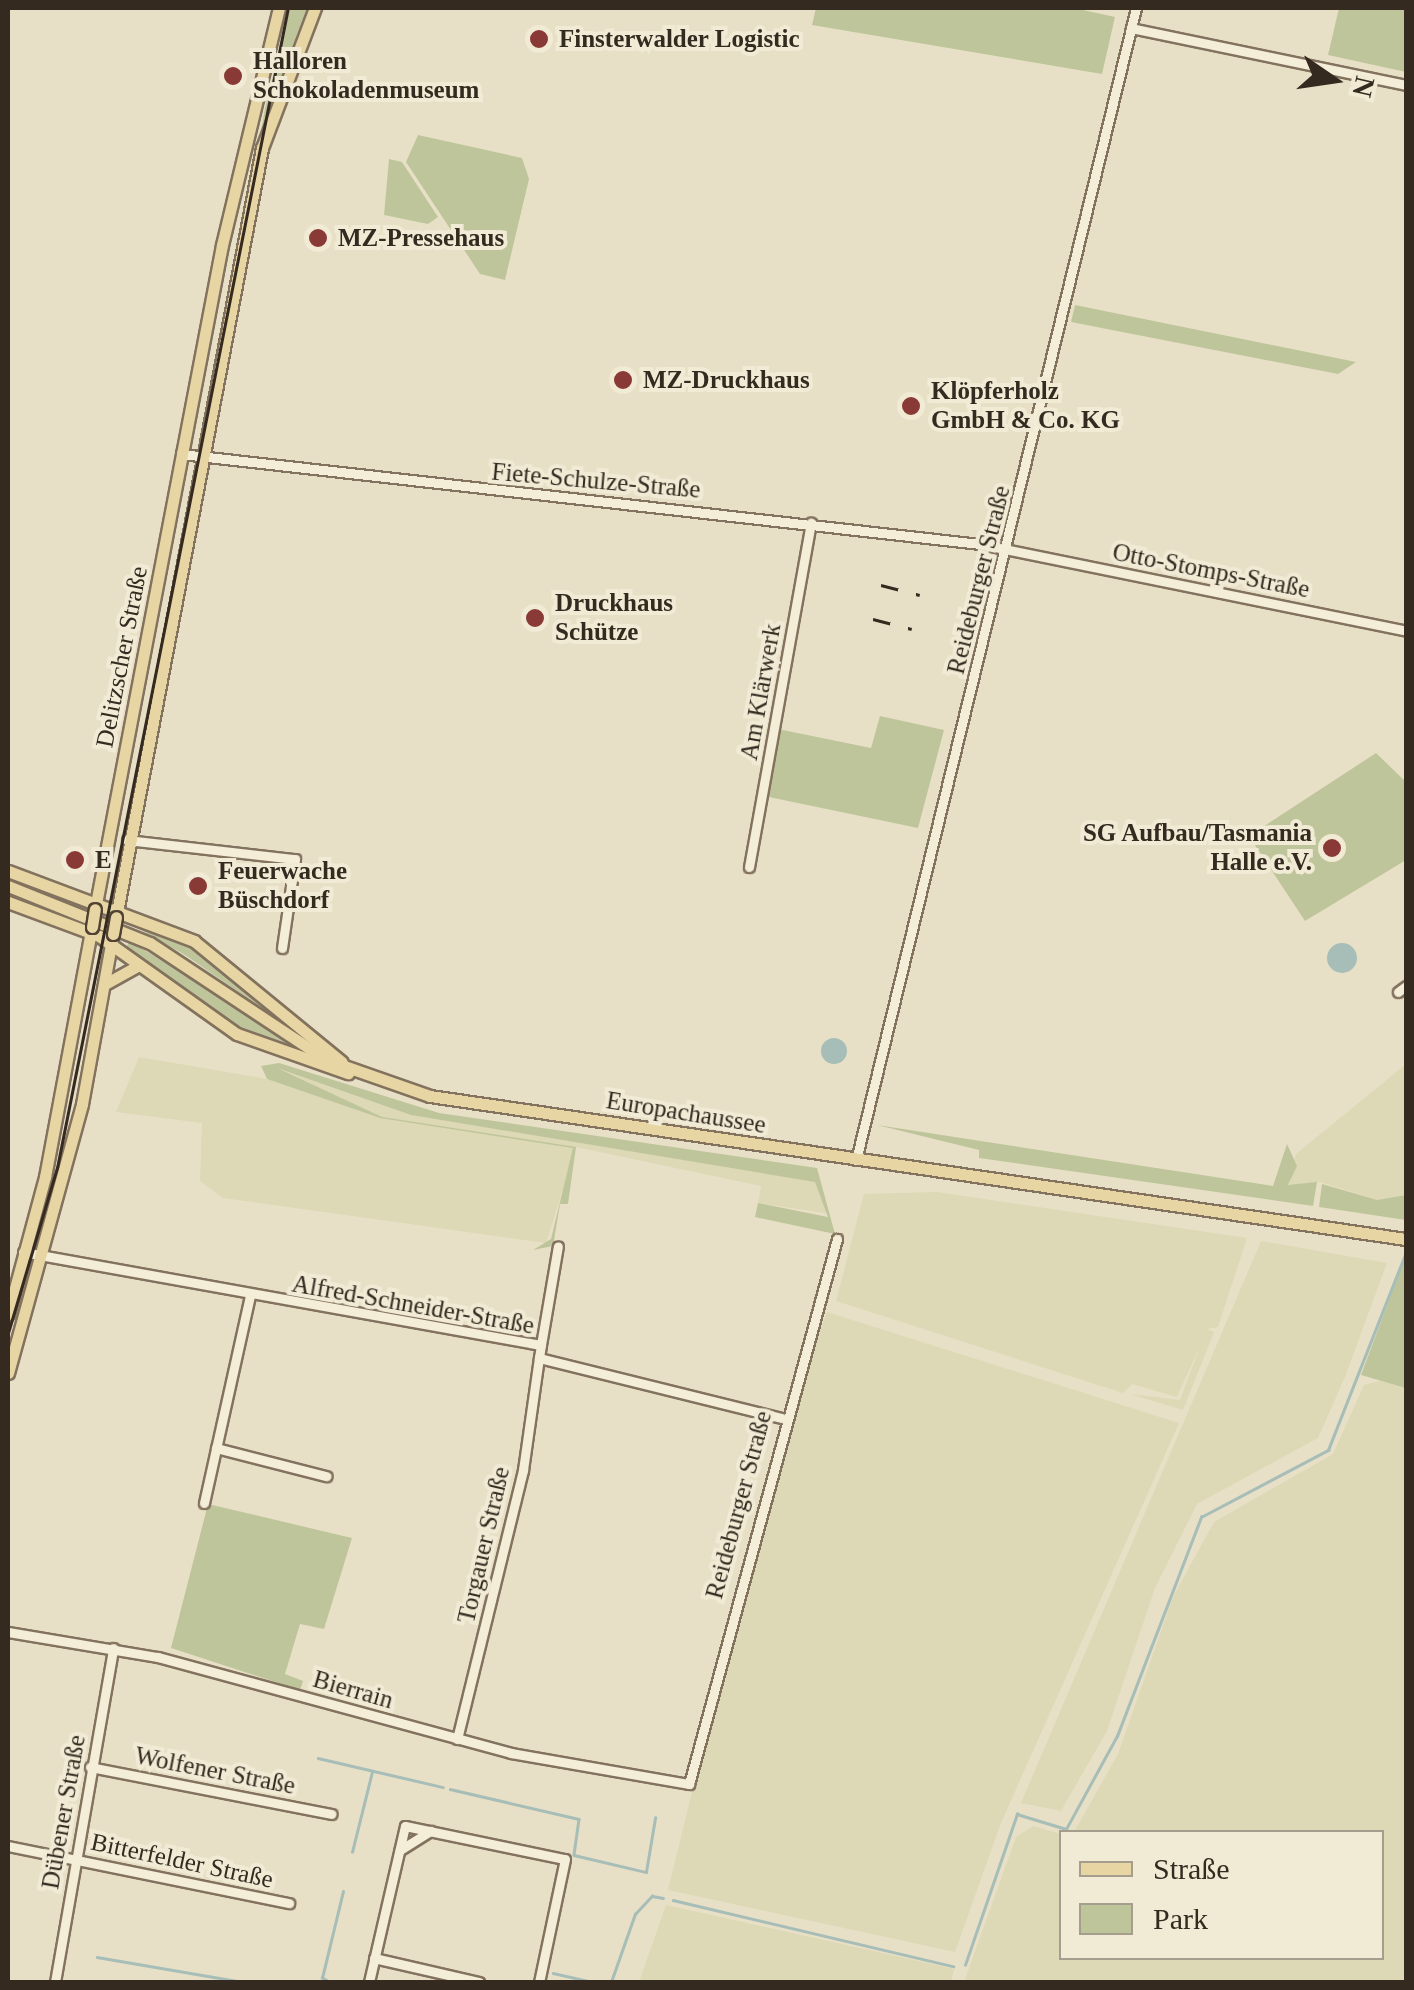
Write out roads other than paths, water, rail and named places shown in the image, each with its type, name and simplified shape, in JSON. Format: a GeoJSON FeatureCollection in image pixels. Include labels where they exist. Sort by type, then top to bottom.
{"type":"FeatureCollection","features":[{"type":"Feature","properties":{"kind":"main road","name":"Delitzscher Straße"},"geometry":{"type":"LineString","coordinates":[[8,1314],[96,906],[181,454],[279,8]]}},
{"type":"Feature","properties":{"kind":"main road","name":"Delitzscher Straße"},"geometry":{"type":"LineString","coordinates":[[8,1373],[12,1332],[82,1104],[127,840],[262,148],[315,8]]}},
{"type":"Feature","properties":{"kind":"main road"},"geometry":{"type":"LineString","coordinates":[[8,870],[210,952],[362,1075]]}},
{"type":"Feature","properties":{"kind":"main road","name":"Europachaussee"},"geometry":{"type":"LineString","coordinates":[[8,886],[150,943],[284,1036],[362,1075],[458,1101],[1406,1240]]}},
{"type":"Feature","properties":{"kind":"main road"},"geometry":{"type":"LineString","coordinates":[[8,902],[112,939],[137,966],[258,1044],[362,1075]]}},
{"type":"Feature","properties":{"kind":"main road"},"geometry":{"type":"LineString","coordinates":[[102,988],[137,966]]}},
{"type":"Feature","properties":{"kind":"street","name":"Reideburger Straße"},"geometry":{"type":"LineString","coordinates":[[856,1160],[1136,8]]}},
{"type":"Feature","properties":{"kind":"street"},"geometry":{"type":"LineString","coordinates":[[1131,28],[1406,85]]}},
{"type":"Feature","properties":{"kind":"street","name":"Fiete-Schulze-Straße"},"geometry":{"type":"LineString","coordinates":[[181,454],[811,523],[1007,550]]}},
{"type":"Feature","properties":{"kind":"street","name":"Am Klärwerk"},"geometry":{"type":"LineString","coordinates":[[750,868],[811,523]]}},
{"type":"Feature","properties":{"kind":"street","name":"Otto-Stomps-Straße"},"geometry":{"type":"LineString","coordinates":[[1007,550],[1406,631]]}},
{"type":"Feature","properties":{"kind":"street"},"geometry":{"type":"LineString","coordinates":[[127,840],[295,859],[282,948]]}},
{"type":"Feature","properties":{"kind":"street","name":"Reideburger Straße"},"geometry":{"type":"LineString","coordinates":[[689,1784],[782,1418],[837,1239]]}},
{"type":"Feature","properties":{"kind":"street"},"geometry":{"type":"LineString","coordinates":[[541,1345],[558,1246]]}},
{"type":"Feature","properties":{"kind":"street","name":"Alfred-Schneider-Straße"},"geometry":{"type":"LineString","coordinates":[[23,1252],[250,1296],[541,1345],[539,1358],[782,1418]]}},
{"type":"Feature","properties":{"kind":"street"},"geometry":{"type":"LineString","coordinates":[[204,1503],[250,1296]]}},
{"type":"Feature","properties":{"kind":"street","name":"Torgauer Straße"},"geometry":{"type":"LineString","coordinates":[[457,1738],[523,1470],[539,1358]]}},
{"type":"Feature","properties":{"kind":"street"},"geometry":{"type":"LineString","coordinates":[[216,1448],[326,1476]]}},
{"type":"Feature","properties":{"kind":"street","name":"Bierrain"},"geometry":{"type":"LineString","coordinates":[[8,1632],[113,1648],[457,1738],[689,1784]]}},
{"type":"Feature","properties":{"kind":"street","name":"Dübener Straße"},"geometry":{"type":"LineString","coordinates":[[55,1982],[113,1648]]}},
{"type":"Feature","properties":{"kind":"street","name":"Wolfener Straße"},"geometry":{"type":"LineString","coordinates":[[90,1767],[332,1814]]}},
{"type":"Feature","properties":{"kind":"street"},"geometry":{"type":"LineString","coordinates":[[368,1982],[405,1826],[566,1859],[539,1982]]}},
{"type":"Feature","properties":{"kind":"street"},"geometry":{"type":"LineString","coordinates":[[400,1850],[430,1831]]}},
{"type":"Feature","properties":{"kind":"street","name":"Bitterfelder Straße"},"geometry":{"type":"LineString","coordinates":[[8,1846],[289,1903]]}},
{"type":"Feature","properties":{"kind":"street"},"geometry":{"type":"LineString","coordinates":[[374,1958],[479,1982]]}},
{"type":"Feature","properties":{"kind":"water"},"geometry":{"type":"Polygon","coordinates":[[[1342,943],[1353,947],[1357,958],[1353,969],[1342,973],[1331,969],[1327,958],[1331,947],[1342,943]]]}},
{"type":"Feature","properties":{"kind":"water"},"geometry":{"type":"Polygon","coordinates":[[[834,1038],[843,1042],[847,1051],[843,1060],[834,1064],[825,1060],[821,1051],[825,1042],[834,1038]]]}},
{"type":"Feature","properties":{"kind":"waterway"},"geometry":{"type":"LineString","coordinates":[[965,1965],[1017,1814],[1066,1829],[1117,1736],[1201,1517],[1328,1450],[1406,1252]]}},
{"type":"Feature","properties":{"kind":"waterway"},"geometry":{"type":"LineString","coordinates":[[318,1758],[443,1787]]}},
{"type":"Feature","properties":{"kind":"waterway"},"geometry":{"type":"LineString","coordinates":[[352,1852],[372,1772]]}},
{"type":"Feature","properties":{"kind":"waterway"},"geometry":{"type":"LineString","coordinates":[[450,1789],[579,1819],[574,1855],[646,1872],[655,1818]]}},
{"type":"Feature","properties":{"kind":"waterway"},"geometry":{"type":"LineString","coordinates":[[329,1982],[322,1978],[343,1891]]}},
{"type":"Feature","properties":{"kind":"waterway"},"geometry":{"type":"LineString","coordinates":[[611,1982],[635,1914],[652,1896],[663,1898]]}},
{"type":"Feature","properties":{"kind":"waterway"},"geometry":{"type":"LineString","coordinates":[[673,1900],[953,1966]]}},
{"type":"Feature","properties":{"kind":"waterway"},"geometry":{"type":"LineString","coordinates":[[97,1957],[244,1982]]}},
{"type":"Feature","properties":{"kind":"waterway"},"geometry":{"type":"LineString","coordinates":[[553,1973],[593,1982]]}},
{"type":"Feature","properties":{"kind":"tram line"},"geometry":{"type":"LineString","coordinates":[[8,1333],[57,1168],[288,8]]}},
{"type":"Feature","properties":{"kind":"railway"},"geometry":{"type":"LineString","coordinates":[[881,585],[920,595]]}},
{"type":"Feature","properties":{"kind":"railway"},"geometry":{"type":"LineString","coordinates":[[873,619],[912,629]]}},
{"type":"Feature","properties":{"kind":"place","name":"Finsterwalder Logistic"},"geometry":{"type":"Point","coordinates":[539,39]}},
{"type":"Feature","properties":{"kind":"place","name":"Halloren Schokoladenmuseum"},"geometry":{"type":"Point","coordinates":[233,76]}},
{"type":"Feature","properties":{"kind":"place","name":"MZ-Pressehaus"},"geometry":{"type":"Point","coordinates":[318,238]}},
{"type":"Feature","properties":{"kind":"place","name":"MZ-Druckhaus"},"geometry":{"type":"Point","coordinates":[623,380]}},
{"type":"Feature","properties":{"kind":"place","name":"Klöpferholz GmbH & Co. KG"},"geometry":{"type":"Point","coordinates":[911,406]}},
{"type":"Feature","properties":{"kind":"place","name":"Druckhaus Schütze"},"geometry":{"type":"Point","coordinates":[535,618]}},
{"type":"Feature","properties":{"kind":"place","name":"SG Aufbau/Tasmania Halle e.V."},"geometry":{"type":"Point","coordinates":[1332,848]}},
{"type":"Feature","properties":{"kind":"place","name":"E"},"geometry":{"type":"Point","coordinates":[75,860]}},
{"type":"Feature","properties":{"kind":"place","name":"Feuerwache Büschdorf"},"geometry":{"type":"Point","coordinates":[198,886]}}]}
